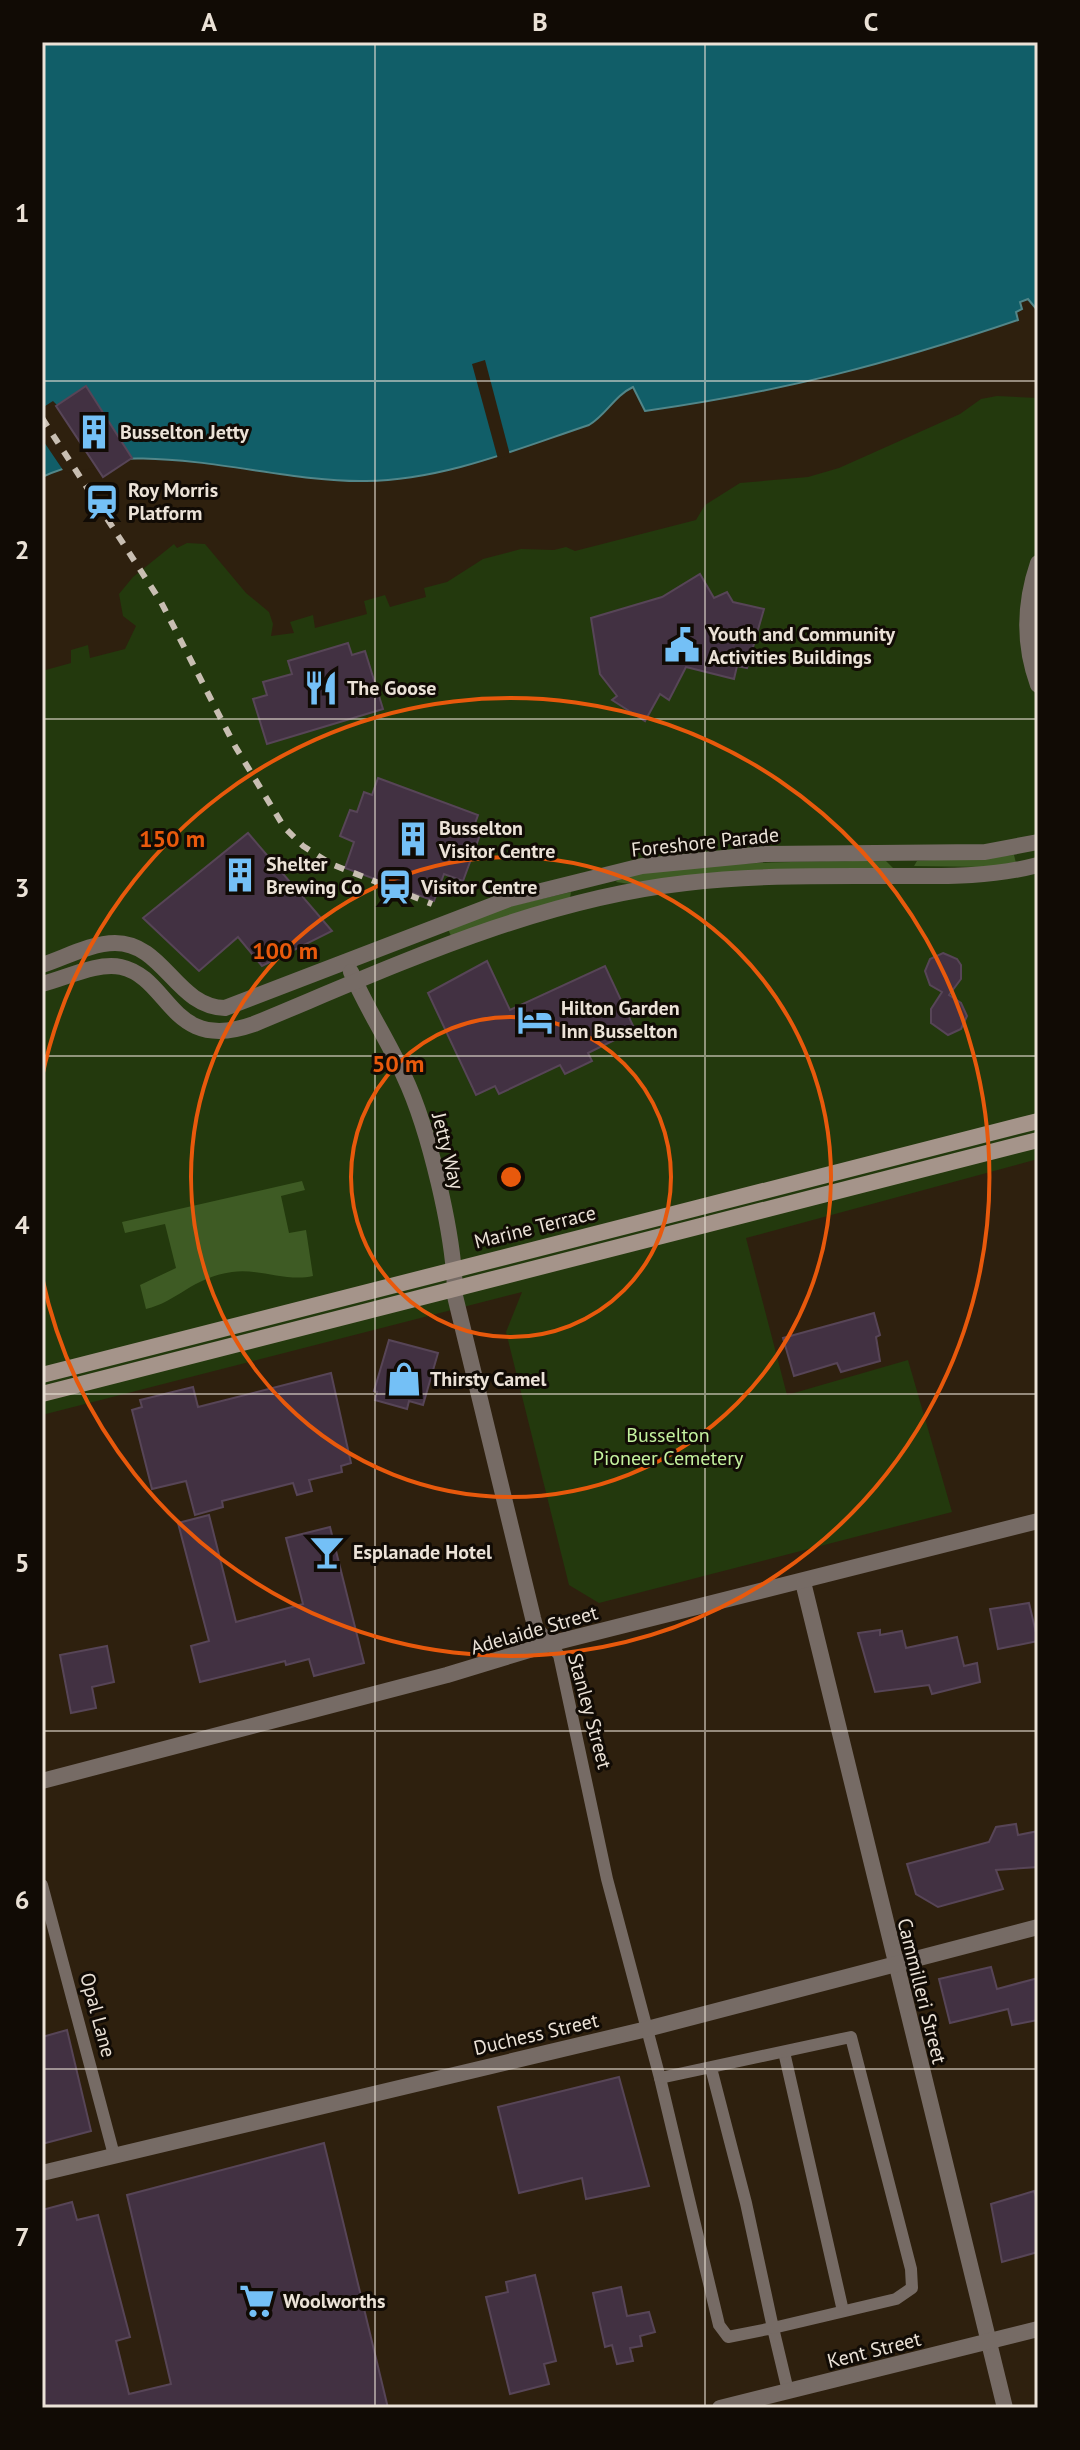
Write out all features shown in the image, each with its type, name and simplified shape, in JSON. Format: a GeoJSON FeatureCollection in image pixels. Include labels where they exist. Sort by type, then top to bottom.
{"type":"FeatureCollection","features":[{"type":"Feature","properties":{"kind":"street"},"geometry":{"type":"LineString","coordinates":[[1038,563],[1027,595],[1028,657],[1038,685]]}},
{"type":"Feature","properties":{"kind":"street","name":"Foreshore Parade"},"geometry":{"type":"LineString","coordinates":[[42,965],[102,945],[126,945],[153,958],[195,1000],[225,1008],[509,899],[642,866],[765,854],[985,852],[1038,842]]}},
{"type":"Feature","properties":{"kind":"street","name":"Foreshore Parade"},"geometry":{"type":"LineString","coordinates":[[42,984],[100,967],[125,968],[141,977],[183,1019],[212,1030],[227,1031],[254,1024],[516,920],[646,888],[766,876],[987,874],[1038,865]]}},
{"type":"Feature","properties":{"kind":"street","name":"Jetty Way"},"geometry":{"type":"LineString","coordinates":[[347,962],[417,1107],[454,1268]]}},
{"type":"Feature","properties":{"kind":"street","name":"Marine Terrace"},"geometry":{"type":"LineString","coordinates":[[42,1375],[1038,1121]]}},
{"type":"Feature","properties":{"kind":"street","name":"Marine Terrace"},"geometry":{"type":"LineString","coordinates":[[42,1394],[1038,1140]]}},
{"type":"Feature","properties":{"kind":"street","name":"Stanley Street"},"geometry":{"type":"LineString","coordinates":[[454,1268],[455,1288],[536,1629],[549,1644]]}},
{"type":"Feature","properties":{"kind":"street","name":"Adelaide Street"},"geometry":{"type":"LineString","coordinates":[[42,1781],[447,1675],[549,1644],[1038,1521]]}},
{"type":"Feature","properties":{"kind":"street","name":"Cammilleri Street"},"geometry":{"type":"LineString","coordinates":[[803,1582],[1005,2408]]}},
{"type":"Feature","properties":{"kind":"street","name":"Duchess Street"},"geometry":{"type":"LineString","coordinates":[[42,2173],[647,2029],[1038,1927]]}},
{"type":"Feature","properties":{"kind":"street","name":"Kent Street"},"geometry":{"type":"LineString","coordinates":[[720,2408],[1038,2329]]}},
{"type":"Feature","properties":{"kind":"lane","name":"Stanley Street"},"geometry":{"type":"LineString","coordinates":[[549,1644],[559,1655],[607,1879],[660,2078],[719,2325],[728,2337],[773,2328]]}},
{"type":"Feature","properties":{"kind":"lane","name":"Opal Lane"},"geometry":{"type":"LineString","coordinates":[[42,1885],[114,2155]]}},
{"type":"Feature","properties":{"kind":"lane"},"geometry":{"type":"LineString","coordinates":[[660,2078],[851,2037],[911,2269],[912,2288],[896,2299],[773,2328]]}},
{"type":"Feature","properties":{"kind":"lane"},"geometry":{"type":"LineString","coordinates":[[784,2052],[843,2311]]}},
{"type":"Feature","properties":{"kind":"lane"},"geometry":{"type":"LineString","coordinates":[[711,2068],[746,2203],[788,2391]]}},
{"type":"Feature","properties":{"kind":"green space","name":"Busselton Pioneer Cemetery"},"geometry":{"type":"Polygon","coordinates":[[[997,396],[1038,398],[1038,1159],[746,1238],[787,1395],[908,1360],[952,1512],[599,1603],[569,1585],[506,1332],[522,1292],[42,1415],[42,671],[71,663],[71,650],[88,645],[90,658],[125,649],[136,626],[123,616],[119,594],[133,577],[174,544],[177,548],[187,543],[205,544],[246,593],[269,612],[273,624],[271,636],[294,633],[290,622],[313,615],[315,628],[367,614],[364,601],[385,595],[390,607],[426,597],[424,588],[447,582],[483,559],[521,549],[554,550],[566,547],[575,551],[696,520],[705,505],[740,483],[808,477],[839,468],[960,414],[981,399],[997,396]]]}},
{"type":"Feature","properties":{"kind":"green space"},"geometry":{"type":"Polygon","coordinates":[[[1014,855],[1016,863],[987,867],[914,866],[917,861],[1014,855]]]}},
{"type":"Feature","properties":{"kind":"green space"},"geometry":{"type":"Polygon","coordinates":[[[886,861],[894,869],[766,869],[630,884],[616,882],[632,875],[700,866],[886,861]]]}},
{"type":"Feature","properties":{"kind":"green space"},"geometry":{"type":"Polygon","coordinates":[[[571,892],[570,898],[451,936],[448,929],[511,906],[571,892]]]}},
{"type":"Feature","properties":{"kind":"green space"},"geometry":{"type":"Polygon","coordinates":[[[302,1181],[305,1190],[281,1196],[289,1233],[306,1230],[313,1276],[232,1272],[206,1279],[146,1309],[140,1285],[176,1268],[165,1224],[125,1233],[122,1222],[302,1181]]]}},
{"type":"Feature","properties":{"kind":"water"},"geometry":{"type":"Polygon","coordinates":[[[42,42],[1038,42],[1038,311],[1028,299],[1020,302],[1022,309],[1016,312],[1018,320],[879,363],[742,395],[645,411],[633,387],[589,425],[480,462],[424,475],[366,481],[327,480],[202,463],[118,459],[79,464],[42,477],[42,42]]]}},
{"type":"Feature","properties":{"kind":"pier"},"geometry":{"type":"Polygon","coordinates":[[[485,360],[510,455],[498,459],[472,364],[485,360]]]}},
{"type":"Feature","properties":{"kind":"pier"},"geometry":{"type":"Polygon","coordinates":[[[86,386],[132,458],[124,463],[65,473],[42,439],[42,408],[53,401],[57,405],[86,386]]]}},
{"type":"Feature","properties":{"kind":"building","name":"Busselton Jetty"},"geometry":{"type":"Polygon","coordinates":[[[86,386],[132,458],[103,477],[56,406],[86,386]]]}},
{"type":"Feature","properties":{"kind":"building"},"geometry":{"type":"Polygon","coordinates":[[[700,574],[714,598],[727,592],[733,602],[764,609],[747,668],[737,666],[734,679],[686,667],[669,700],[660,694],[645,721],[612,700],[617,696],[600,674],[591,618],[662,597],[700,574]]]}},
{"type":"Feature","properties":{"kind":"building","name":"The Goose"},"geometry":{"type":"Polygon","coordinates":[[[348,643],[352,655],[365,651],[383,709],[267,744],[253,699],[267,695],[263,682],[292,674],[288,661],[348,643]]]}},
{"type":"Feature","properties":{"kind":"building","name":"Busselton Visitor Centre"},"geometry":{"type":"Polygon","coordinates":[[[378,778],[478,815],[473,829],[481,832],[463,881],[444,874],[434,901],[345,868],[354,842],[340,836],[350,810],[357,812],[364,792],[372,795],[378,778]]]}},
{"type":"Feature","properties":{"kind":"building","name":"Shelter Brewing Co"},"geometry":{"type":"Polygon","coordinates":[[[248,833],[332,931],[262,966],[238,937],[199,971],[143,918],[248,833]]]}},
{"type":"Feature","properties":{"kind":"building"},"geometry":{"type":"Polygon","coordinates":[[[943,953],[957,959],[961,965],[961,979],[949,995],[961,1003],[967,1016],[961,1029],[948,1035],[931,1023],[931,1009],[942,992],[930,985],[925,971],[930,959],[943,953]]]}},
{"type":"Feature","properties":{"kind":"building","name":"Hilton Garden Inn Busselton"},"geometry":{"type":"Polygon","coordinates":[[[487,961],[510,1010],[605,966],[635,1030],[588,1053],[592,1061],[565,1074],[560,1065],[499,1094],[495,1086],[476,1095],[428,993],[487,961]]]}},
{"type":"Feature","properties":{"kind":"building"},"geometry":{"type":"Polygon","coordinates":[[[874,1313],[880,1335],[876,1337],[880,1361],[841,1372],[837,1363],[794,1376],[783,1338],[874,1313]]]}},
{"type":"Feature","properties":{"kind":"building","name":"Thirsty Camel"},"geometry":{"type":"Polygon","coordinates":[[[389,1340],[438,1353],[423,1405],[409,1401],[407,1409],[375,1400],[377,1392],[374,1391],[389,1340]]]}},
{"type":"Feature","properties":{"kind":"building"},"geometry":{"type":"Polygon","coordinates":[[[331,1373],[351,1463],[341,1466],[342,1472],[309,1480],[312,1491],[297,1495],[293,1483],[222,1501],[223,1507],[195,1515],[186,1481],[152,1489],[132,1410],[142,1407],[140,1400],[193,1387],[198,1407],[331,1373]]]}},
{"type":"Feature","properties":{"kind":"building"},"geometry":{"type":"Polygon","coordinates":[[[209,1515],[236,1622],[303,1604],[286,1538],[330,1527],[364,1663],[314,1676],[309,1659],[286,1665],[285,1661],[200,1682],[191,1646],[209,1641],[178,1523],[209,1515]]]}},
{"type":"Feature","properties":{"kind":"building"},"geometry":{"type":"Polygon","coordinates":[[[1029,1603],[1038,1641],[998,1649],[990,1609],[1029,1603]]]}},
{"type":"Feature","properties":{"kind":"building"},"geometry":{"type":"Polygon","coordinates":[[[880,1630],[880,1635],[902,1631],[906,1648],[957,1637],[964,1666],[977,1663],[980,1682],[932,1694],[929,1685],[875,1692],[858,1633],[880,1630]]]}},
{"type":"Feature","properties":{"kind":"building"},"geometry":{"type":"Polygon","coordinates":[[[107,1646],[114,1682],[92,1687],[96,1708],[71,1713],[60,1655],[107,1646]]]}},
{"type":"Feature","properties":{"kind":"building"},"geometry":{"type":"Polygon","coordinates":[[[1016,1824],[1018,1835],[1038,1831],[1038,1867],[996,1870],[1003,1889],[938,1907],[916,1894],[907,1864],[989,1842],[996,1827],[1016,1824]]]}},
{"type":"Feature","properties":{"kind":"building"},"geometry":{"type":"Polygon","coordinates":[[[991,1967],[997,1989],[1038,1978],[1038,2020],[1012,2025],[1008,2009],[950,2023],[939,1979],[991,1967]]]}},
{"type":"Feature","properties":{"kind":"building"},"geometry":{"type":"Polygon","coordinates":[[[67,2030],[91,2131],[42,2144],[42,2037],[67,2030]]]}},
{"type":"Feature","properties":{"kind":"building"},"geometry":{"type":"Polygon","coordinates":[[[619,2077],[649,2186],[586,2199],[582,2178],[519,2193],[498,2107],[619,2077]]]}},
{"type":"Feature","properties":{"kind":"building","name":"Woolworths"},"geometry":{"type":"Polygon","coordinates":[[[324,2143],[388,2408],[42,2408],[42,2210],[72,2202],[77,2220],[98,2215],[130,2337],[116,2341],[129,2394],[171,2384],[127,2195],[324,2143]]]}},
{"type":"Feature","properties":{"kind":"building"},"geometry":{"type":"Polygon","coordinates":[[[1034,2191],[1038,2203],[1038,2252],[1002,2262],[991,2204],[1034,2191]]]}},
{"type":"Feature","properties":{"kind":"building"},"geometry":{"type":"Polygon","coordinates":[[[535,2275],[556,2361],[544,2364],[549,2384],[510,2394],[486,2297],[508,2292],[506,2282],[535,2275]]]}},
{"type":"Feature","properties":{"kind":"building"},"geometry":{"type":"Polygon","coordinates":[[[621,2287],[627,2316],[649,2312],[655,2332],[640,2336],[642,2346],[630,2348],[633,2361],[617,2364],[612,2345],[605,2347],[593,2293],[621,2287]]]}},
{"type":"Feature","properties":{"kind":"railway"},"geometry":{"type":"LineString","coordinates":[[42,418],[161,602],[235,746],[284,827],[303,846],[331,864],[432,904]]}},
{"type":"Feature","properties":{"kind":"place","name":"Busselton Jetty"},"geometry":{"type":"Point","coordinates":[94,432]}},
{"type":"Feature","properties":{"kind":"place","name":"Roy Morris Platform"},"geometry":{"type":"Point","coordinates":[102,502]}},
{"type":"Feature","properties":{"kind":"place","name":"Youth and Community Activities Buildings"},"geometry":{"type":"Point","coordinates":[682,645]}},
{"type":"Feature","properties":{"kind":"place","name":"The Goose"},"geometry":{"type":"Point","coordinates":[321,688]}},
{"type":"Feature","properties":{"kind":"place","name":"Busselton Visitor Centre"},"geometry":{"type":"Point","coordinates":[413,839]}},
{"type":"Feature","properties":{"kind":"place","name":"Shelter Brewing Co"},"geometry":{"type":"Point","coordinates":[240,875]}},
{"type":"Feature","properties":{"kind":"place","name":"Visitor Centre"},"geometry":{"type":"Point","coordinates":[395,887]}},
{"type":"Feature","properties":{"kind":"place","name":"Hilton Garden Inn Busselton"},"geometry":{"type":"Point","coordinates":[535,1020]}},
{"type":"Feature","properties":{"kind":"place","name":"Thirsty Camel"},"geometry":{"type":"Point","coordinates":[404,1379]}},
{"type":"Feature","properties":{"kind":"place","name":"Esplanade Hotel"},"geometry":{"type":"Point","coordinates":[327,1552]}},
{"type":"Feature","properties":{"kind":"place","name":"Woolworths"},"geometry":{"type":"Point","coordinates":[257,2301]}}]}
